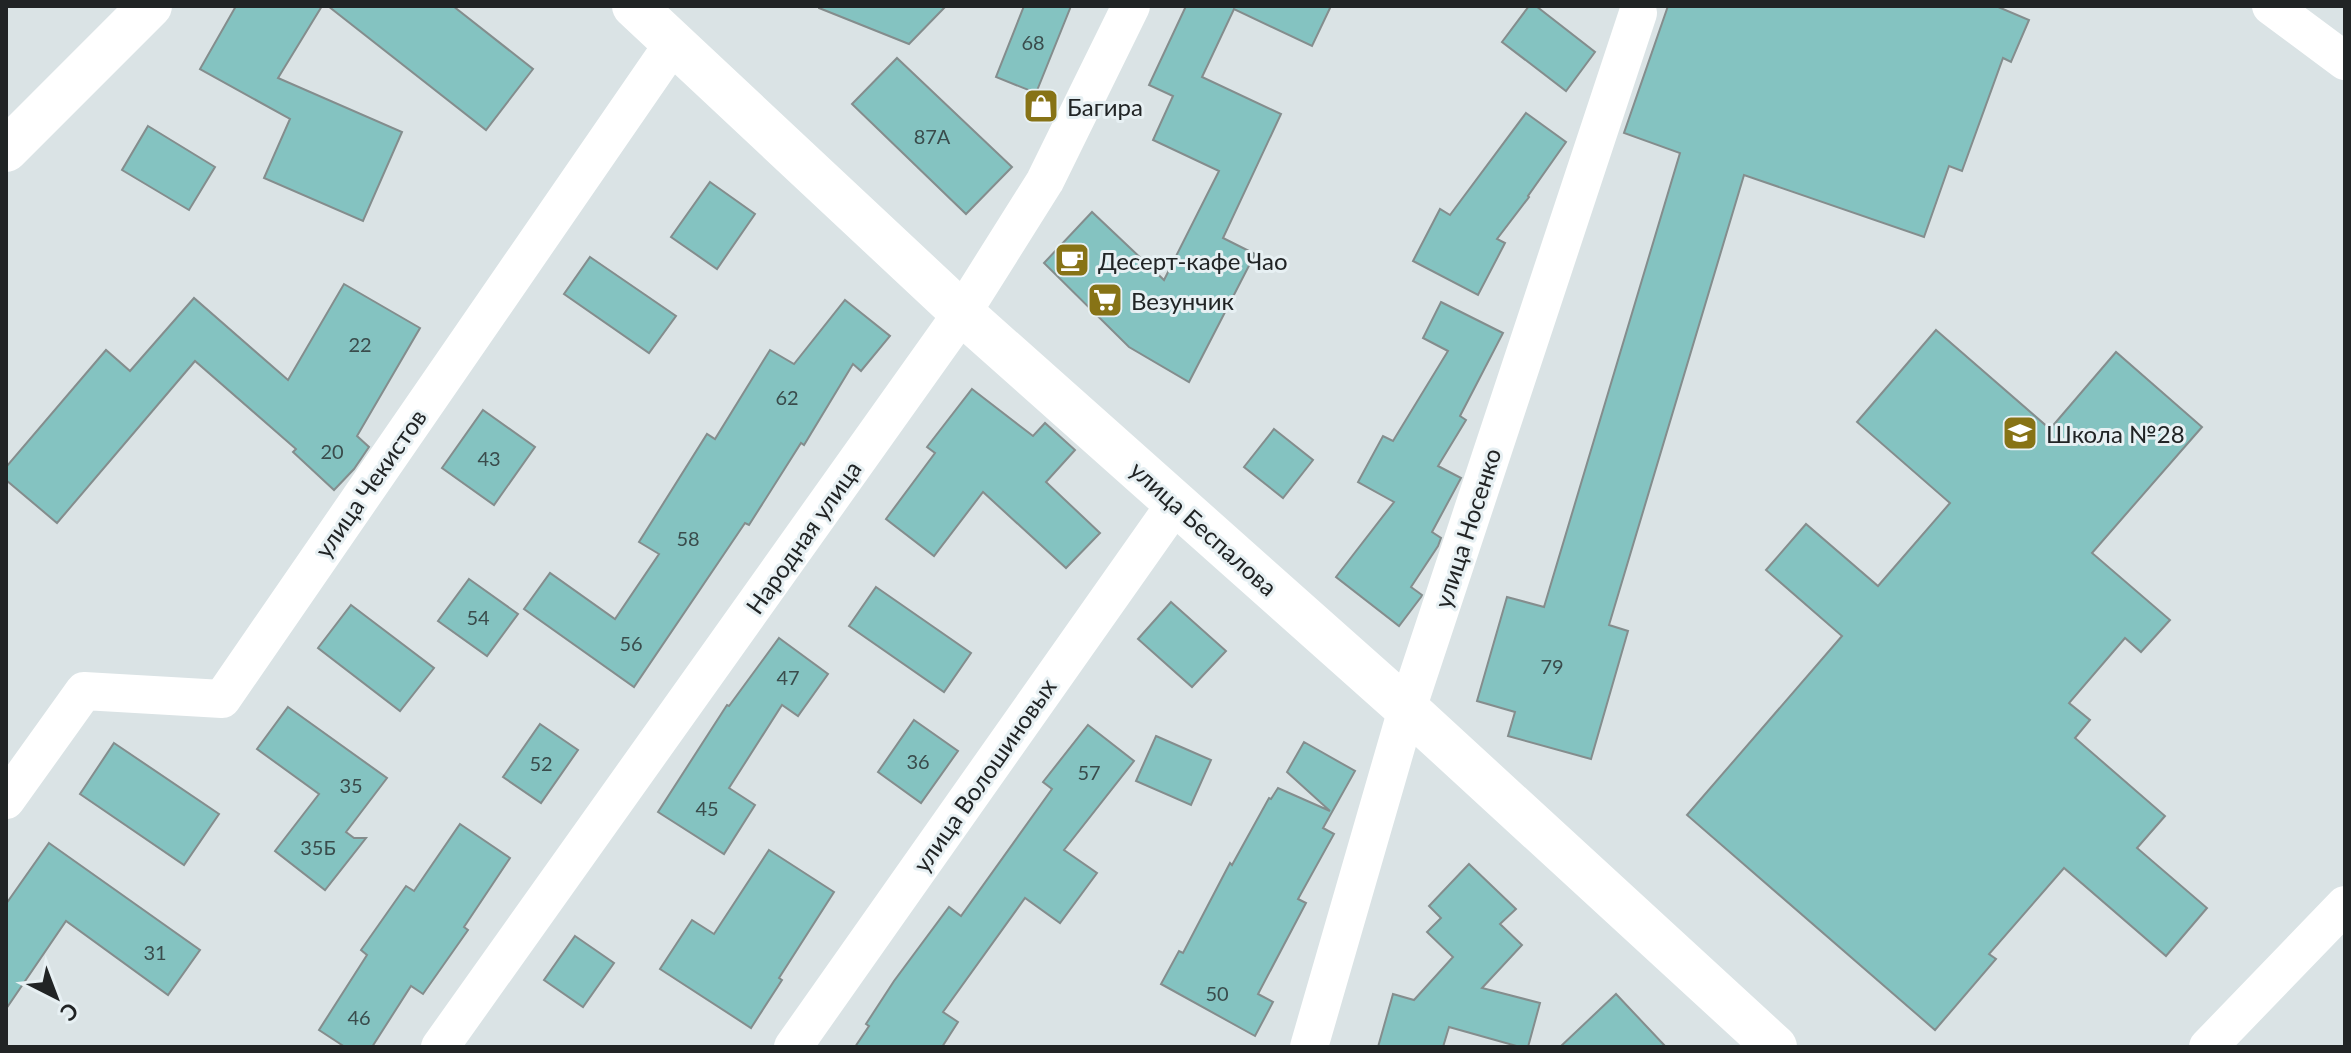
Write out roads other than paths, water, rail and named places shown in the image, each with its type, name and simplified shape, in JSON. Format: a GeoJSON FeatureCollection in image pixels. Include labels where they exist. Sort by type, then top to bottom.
{"type":"FeatureCollection","features":[{"type":"Feature","properties":{"kind":"main road"},"geometry":{"type":"LineString","coordinates":[[6,150],[150,6]]}},
{"type":"Feature","properties":{"kind":"main road","name":"улица Беспалова"},"geometry":{"type":"LineString","coordinates":[[634,6],[962,313],[1407,709],[1775,1047]]}},
{"type":"Feature","properties":{"kind":"street","name":"Народная улица"},"geometry":{"type":"LineString","coordinates":[[440,1047],[962,313],[1045,181],[1131,6]]}},
{"type":"Feature","properties":{"kind":"street"},"geometry":{"type":"LineString","coordinates":[[2271,6],[2345,61]]}},
{"type":"Feature","properties":{"kind":"street","name":"улица Носенко"},"geometry":{"type":"LineString","coordinates":[[1309,1047],[1407,709],[1638,13]]}},
{"type":"Feature","properties":{"kind":"street","name":"улица Чекистов"},"geometry":{"type":"LineString","coordinates":[[6,800],[84,691],[222,699],[673,44]]}},
{"type":"Feature","properties":{"kind":"street","name":"улица Волошиновых"},"geometry":{"type":"LineString","coordinates":[[793,1047],[1176,503]]}},
{"type":"Feature","properties":{"kind":"street"},"geometry":{"type":"LineString","coordinates":[[2208,1047],[2345,905]]}},
{"type":"Feature","properties":{"kind":"place","name":"Багира"},"geometry":{"type":"Point","coordinates":[1041,106]}},
{"type":"Feature","properties":{"kind":"place","name":"Десерт-кафе Чао"},"geometry":{"type":"Point","coordinates":[1072,260]}},
{"type":"Feature","properties":{"kind":"place","name":"Везунчик"},"geometry":{"type":"Point","coordinates":[1105,300]}},
{"type":"Feature","properties":{"kind":"place","name":"Школа №28"},"geometry":{"type":"Point","coordinates":[2020,433]}}]}
